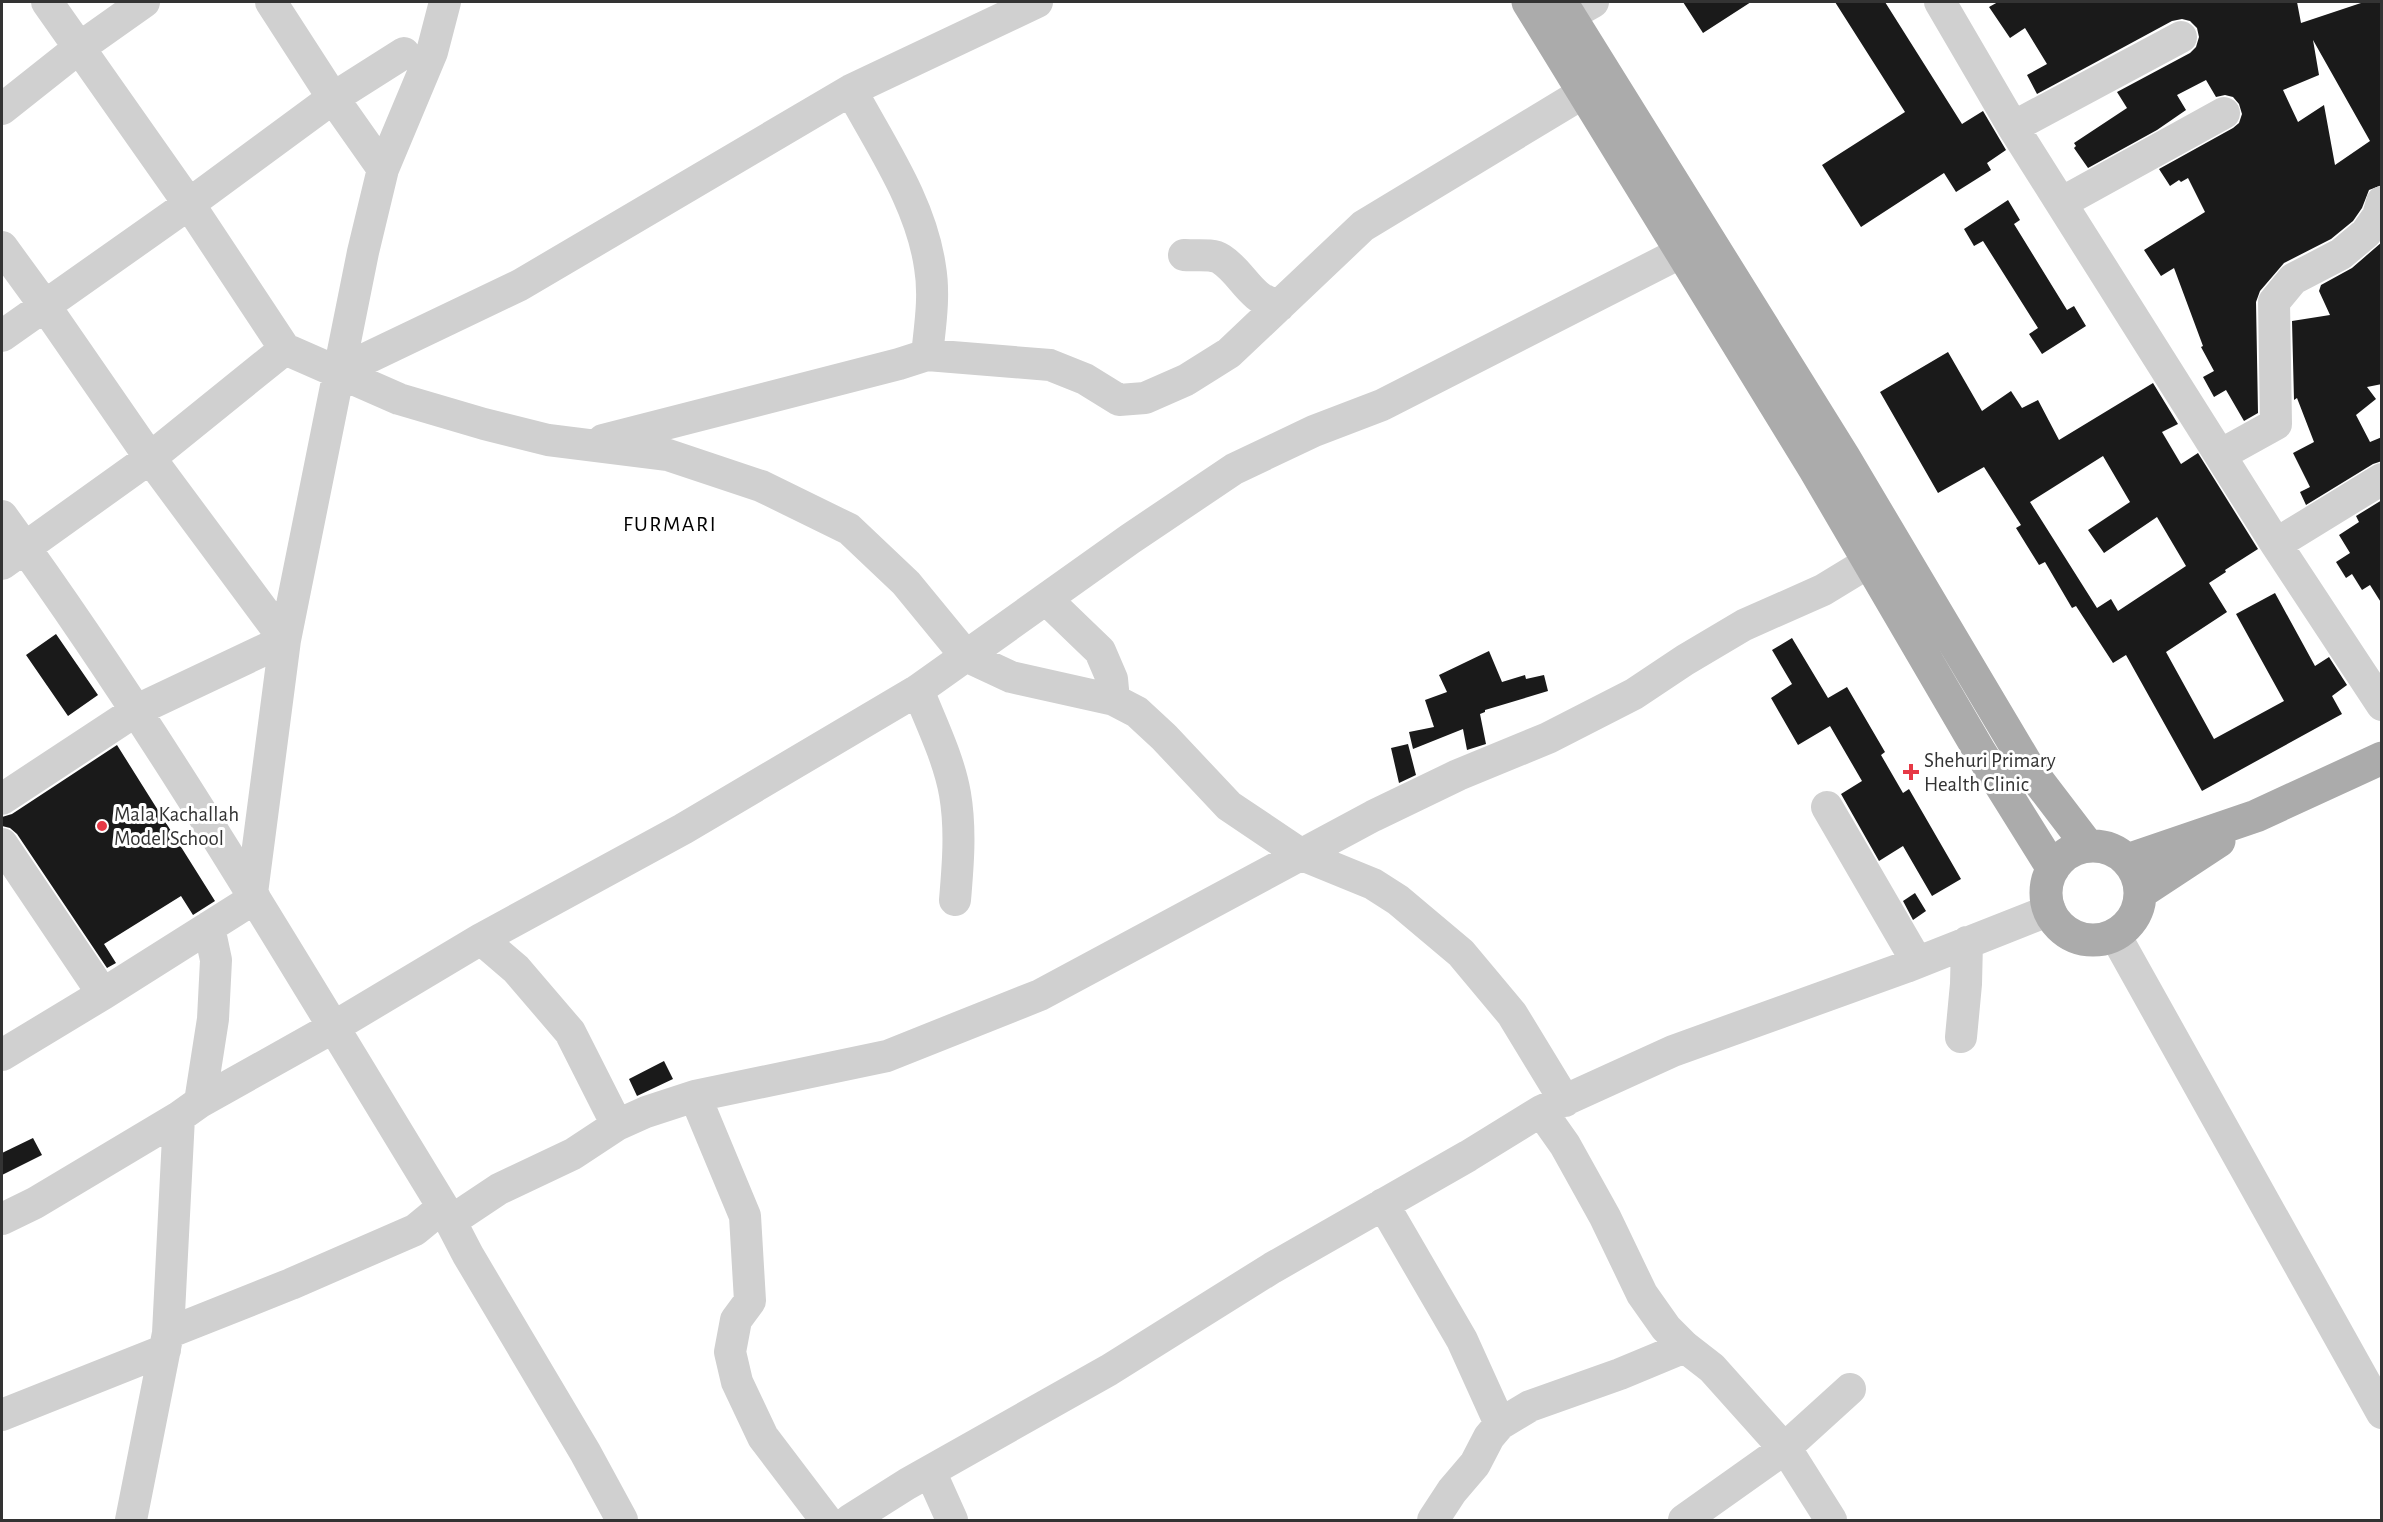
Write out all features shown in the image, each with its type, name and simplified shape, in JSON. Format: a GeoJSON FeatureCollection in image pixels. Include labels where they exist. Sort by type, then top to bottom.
{"type":"FeatureCollection","features":[{"type":"Feature","properties":{"kind":"main road"},"geometry":{"type":"LineString","coordinates":[[1527,2],[1567,12],[1844,457],[2030,770],[2088,846]]}},
{"type":"Feature","properties":{"kind":"main road"},"geometry":{"type":"LineString","coordinates":[[1567,12],[1584,93],[1869,562],[1980,752],[2053,869]]}},
{"type":"Feature","properties":{"kind":"main road"},"geometry":{"type":"LineString","coordinates":[[2127,860],[2256,816],[2382,758]]}},
{"type":"Feature","properties":{"kind":"main road"},"geometry":{"type":"LineString","coordinates":[[2140,893],[2256,816]]}},
{"type":"Feature","properties":{"kind":"main road"},"geometry":{"type":"LineString","coordinates":[[2088,846],[2102,847],[2127,860],[2139,881],[2140,893],[2134,918],[2115,935],[2103,939],[2090,940],[2065,931],[2056,921],[2047,896],[2048,882],[2053,869],[2063,857],[2088,846]]}},
{"type":"Feature","properties":{"kind":"street"},"geometry":{"type":"LineString","coordinates":[[47,2],[189,204],[285,350],[399,399],[484,424],[548,440],[588,443],[668,455],[761,486],[849,529],[906,583],[966,656],[1011,677],[1114,700],[1137,712],[1164,737],[1229,806],[1302,855],[1373,884],[1398,900],[1461,953],[1512,1014],[1553,1106],[1565,1145],[1605,1217],[1642,1294],[1666,1328],[1685,1347],[1712,1368],[1784,1449],[1831,1521]]}},
{"type":"Feature","properties":{"kind":"street"},"geometry":{"type":"LineString","coordinates":[[2,109],[79,48],[144,2]]}},
{"type":"Feature","properties":{"kind":"street"},"geometry":{"type":"LineString","coordinates":[[271,2],[333,98],[383,169]]}},
{"type":"Feature","properties":{"kind":"street"},"geometry":{"type":"LineString","coordinates":[[2,1055],[209,927],[253,895],[285,640],[338,372],[383,169],[432,52],[445,2]]}},
{"type":"Feature","properties":{"kind":"street"},"geometry":{"type":"LineString","coordinates":[[338,372],[520,285],[851,90],[1037,2]]}},
{"type":"Feature","properties":{"kind":"street"},"geometry":{"type":"LineString","coordinates":[[1948,5],[2013,127],[2276,544],[2382,705]]}},
{"type":"Feature","properties":{"kind":"street"},"geometry":{"type":"LineString","coordinates":[[2013,127],[2181,37]]}},
{"type":"Feature","properties":{"kind":"street"},"geometry":{"type":"LineString","coordinates":[[2,336],[189,204],[333,98],[404,53]]}},
{"type":"Feature","properties":{"kind":"street"},"geometry":{"type":"LineString","coordinates":[[851,90],[915,208],[930,266],[933,295],[927,355]]}},
{"type":"Feature","properties":{"kind":"street"},"geometry":{"type":"LineString","coordinates":[[588,443],[927,355],[1050,365],[1085,379],[1119,400],[1145,398],[1186,380],[1229,353],[1363,226],[1584,93]]}},
{"type":"Feature","properties":{"kind":"street"},"geometry":{"type":"LineString","coordinates":[[2061,203],[2224,113]]}},
{"type":"Feature","properties":{"kind":"street"},"geometry":{"type":"LineString","coordinates":[[2220,455],[2276,424],[2274,302],[2294,279],[2341,254],[2367,233],[2378,216],[2382,202]]}},
{"type":"Feature","properties":{"kind":"street"},"geometry":{"type":"LineString","coordinates":[[2,247],[150,458],[285,640]]}},
{"type":"Feature","properties":{"kind":"street"},"geometry":{"type":"LineString","coordinates":[[2,1219],[35,1203],[189,1109],[332,1028],[481,939],[683,830],[918,690],[1046,598],[1234,469],[1314,431],[1382,405],[1680,253]]}},
{"type":"Feature","properties":{"kind":"street"},"geometry":{"type":"LineString","coordinates":[[1184,255],[1212,256],[1221,259],[1267,303],[1279,306]]}},
{"type":"Feature","properties":{"kind":"street"},"geometry":{"type":"LineString","coordinates":[[13,556],[150,458],[285,350]]}},
{"type":"Feature","properties":{"kind":"street"},"geometry":{"type":"LineString","coordinates":[[2276,544],[2382,479]]}},
{"type":"Feature","properties":{"kind":"street"},"geometry":{"type":"LineString","coordinates":[[2,516],[13,556],[137,710],[253,895],[447,1214],[468,1255],[585,1452],[622,1521]]}},
{"type":"Feature","properties":{"kind":"street"},"geometry":{"type":"LineString","coordinates":[[2,1415],[415,1230],[573,1154],[617,1125],[646,1112],[695,1096],[886,1056],[1040,995],[1373,816],[1458,775],[1548,738],[1634,694],[1744,625],[1822,590],[1869,562]]}},
{"type":"Feature","properties":{"kind":"street"},"geometry":{"type":"LineString","coordinates":[[1046,598],[1100,651],[1112,679],[1114,700]]}},
{"type":"Feature","properties":{"kind":"street"},"geometry":{"type":"LineString","coordinates":[[2,799],[137,710],[285,640]]}},
{"type":"Feature","properties":{"kind":"street"},"geometry":{"type":"LineString","coordinates":[[918,690],[956,795],[960,850],[955,900]]}},
{"type":"Feature","properties":{"kind":"street"},"geometry":{"type":"LineString","coordinates":[[1827,807],[1917,962]]}},
{"type":"Feature","properties":{"kind":"street"},"geometry":{"type":"LineString","coordinates":[[2,844],[103,994]]}},
{"type":"Feature","properties":{"kind":"street"},"geometry":{"type":"LineString","coordinates":[[850,1521],[930,1471],[1108,1370],[1272,1268],[1553,1106],[1673,1052],[1917,962],[2050,909]]}},
{"type":"Feature","properties":{"kind":"street"},"geometry":{"type":"LineString","coordinates":[[131,1521],[167,1342],[189,1109],[213,1019],[216,960],[209,927]]}},
{"type":"Feature","properties":{"kind":"street"},"geometry":{"type":"LineString","coordinates":[[2115,935],[2382,1413]]}},
{"type":"Feature","properties":{"kind":"street"},"geometry":{"type":"LineString","coordinates":[[481,939],[516,969],[570,1032],[617,1125]]}},
{"type":"Feature","properties":{"kind":"street"},"geometry":{"type":"LineString","coordinates":[[1961,1037],[1967,942]]}},
{"type":"Feature","properties":{"kind":"street"},"geometry":{"type":"LineString","coordinates":[[695,1096],[745,1216],[750,1301],[736,1320],[730,1352],[737,1382],[763,1437],[826,1521]]}},
{"type":"Feature","properties":{"kind":"street"},"geometry":{"type":"LineString","coordinates":[[1383,1204],[1462,1340],[1500,1424]]}},
{"type":"Feature","properties":{"kind":"street"},"geometry":{"type":"LineString","coordinates":[[1433,1521],[1452,1491],[1475,1464],[1489,1437],[1500,1424],[1530,1406],[1620,1374],[1685,1347]]}},
{"type":"Feature","properties":{"kind":"street"},"geometry":{"type":"LineString","coordinates":[[1684,1521],[1784,1449],[1850,1389]]}},
{"type":"Feature","properties":{"kind":"street"},"geometry":{"type":"LineString","coordinates":[[930,1471],[952,1521]]}},
{"type":"Feature","properties":{"kind":"building"},"geometry":{"type":"Polygon","coordinates":[[[1683,2],[1751,2],[1703,33],[1683,2]]]}},
{"type":"Feature","properties":{"kind":"building"},"geometry":{"type":"Polygon","coordinates":[[[1835,2],[1885,2],[1962,124],[1983,111],[2006,150],[1987,163],[1991,170],[1956,192],[1944,173],[1861,227],[1822,165],[1905,112],[1835,2]]]}},
{"type":"Feature","properties":{"kind":"building"},"geometry":{"type":"Polygon","coordinates":[[[1998,2],[2297,2],[2301,23],[2364,2],[2382,2],[2382,185],[2369,190],[2362,208],[2353,221],[2331,239],[2284,263],[2260,291],[2256,302],[2258,413],[2244,421],[2226,390],[2214,397],[2203,377],[2214,371],[2201,347],[2203,346],[2174,268],[2161,276],[2144,250],[2205,212],[2188,178],[2181,182],[2179,180],[2170,186],[2159,169],[2233,128],[2239,123],[2242,114],[2239,104],[2233,97],[2225,95],[2216,97],[2206,80],[2177,95],[2186,110],[2157,130],[2088,168],[2074,148],[2076,146],[2074,143],[2127,108],[2117,92],[2190,53],[2196,47],[2199,37],[2197,28],[2190,21],[2182,19],[2172,21],[2037,94],[2027,75],[2047,64],[2025,28],[2010,38],[1989,7],[1998,2]],[[2313,40],[2319,75],[2283,90],[2298,122],[2324,105],[2335,165],[2370,141],[2313,40]]]}},
{"type":"Feature","properties":{"kind":"building"},"geometry":{"type":"Polygon","coordinates":[[[2008,200],[2020,220],[2014,224],[2067,310],[2074,306],[2086,326],[2042,354],[2029,334],[2038,328],[1983,241],[1974,246],[1964,229],[2008,200]]]}},
{"type":"Feature","properties":{"kind":"building"},"geometry":{"type":"Polygon","coordinates":[[[2382,242],[2382,384],[2367,387],[2376,399],[2356,415],[2370,442],[2382,437],[2382,461],[2373,464],[2306,505],[2300,492],[2310,487],[2293,453],[2314,442],[2297,398],[2294,400],[2292,321],[2330,315],[2319,291],[2321,285],[2352,268],[2382,242]]]}},
{"type":"Feature","properties":{"kind":"building"},"geometry":{"type":"Polygon","coordinates":[[[1948,352],[1982,411],[2011,391],[2022,408],[2038,400],[2059,440],[2153,383],[2178,424],[2162,432],[2181,464],[2198,453],[2258,549],[2209,583],[2227,612],[2166,652],[2214,739],[2284,701],[2236,614],[2275,593],[2315,666],[2329,657],[2347,685],[2332,696],[2342,714],[2202,791],[2126,655],[2113,663],[2076,606],[2072,608],[2045,562],[2039,565],[2016,528],[2021,525],[1984,467],[1938,493],[1880,392],[1948,352]],[[2103,456],[2030,502],[2097,608],[2111,599],[2118,611],[2186,566],[2157,517],[2104,553],[2088,530],[2130,502],[2103,456]]]}},
{"type":"Feature","properties":{"kind":"building"},"geometry":{"type":"Polygon","coordinates":[[[2382,500],[2382,604],[2370,585],[2362,590],[2352,574],[2346,578],[2336,562],[2350,553],[2339,535],[2359,522],[2356,516],[2382,500]]]}},
{"type":"Feature","properties":{"kind":"building"},"geometry":{"type":"Polygon","coordinates":[[[56,634],[98,695],[68,716],[26,655],[56,634]]]}},
{"type":"Feature","properties":{"kind":"building"},"geometry":{"type":"Polygon","coordinates":[[[1792,638],[1828,698],[1847,687],[1885,752],[1881,755],[1903,793],[1909,789],[1961,879],[1932,896],[1903,846],[1879,861],[1841,794],[1862,781],[1830,726],[1798,745],[1771,698],[1792,684],[1772,650],[1792,638]]]}},
{"type":"Feature","properties":{"kind":"building"},"geometry":{"type":"Polygon","coordinates":[[[1489,651],[1502,682],[1525,675],[1526,679],[1544,675],[1548,691],[1485,710],[1480,714],[1486,744],[1467,750],[1463,729],[1413,749],[1409,732],[1434,727],[1425,700],[1447,692],[1439,675],[1489,651]]]}},
{"type":"Feature","properties":{"kind":"building"},"geometry":{"type":"Polygon","coordinates":[[[1408,744],[1416,775],[1399,783],[1391,748],[1408,744]]]}},
{"type":"Feature","properties":{"kind":"building"},"geometry":{"type":"Polygon","coordinates":[[[117,745],[215,901],[193,915],[181,896],[104,944],[116,963],[107,968],[17,834],[10,828],[2,826],[2,817],[12,814],[117,745]]]}},
{"type":"Feature","properties":{"kind":"building"},"geometry":{"type":"Polygon","coordinates":[[[1915,893],[1926,911],[1913,920],[1903,901],[1915,893]]]}},
{"type":"Feature","properties":{"kind":"building"},"geometry":{"type":"Polygon","coordinates":[[[664,1061],[673,1079],[637,1096],[629,1079],[664,1061]]]}},
{"type":"Feature","properties":{"kind":"building"},"geometry":{"type":"Polygon","coordinates":[[[33,1138],[42,1155],[2,1175],[2,1153],[33,1138]]]}},
{"type":"Feature","properties":{"kind":"place","name":"Shehuri Primary Health Clinic"},"geometry":{"type":"Point","coordinates":[1911,772]}},
{"type":"Feature","properties":{"kind":"place","name":"Mala Kachallah Model School"},"geometry":{"type":"Point","coordinates":[102,826]}},
{"type":"Feature","properties":{"kind":"district","name":"FURMARI"},"geometry":{"type":"Point","coordinates":[670,524]}}]}
